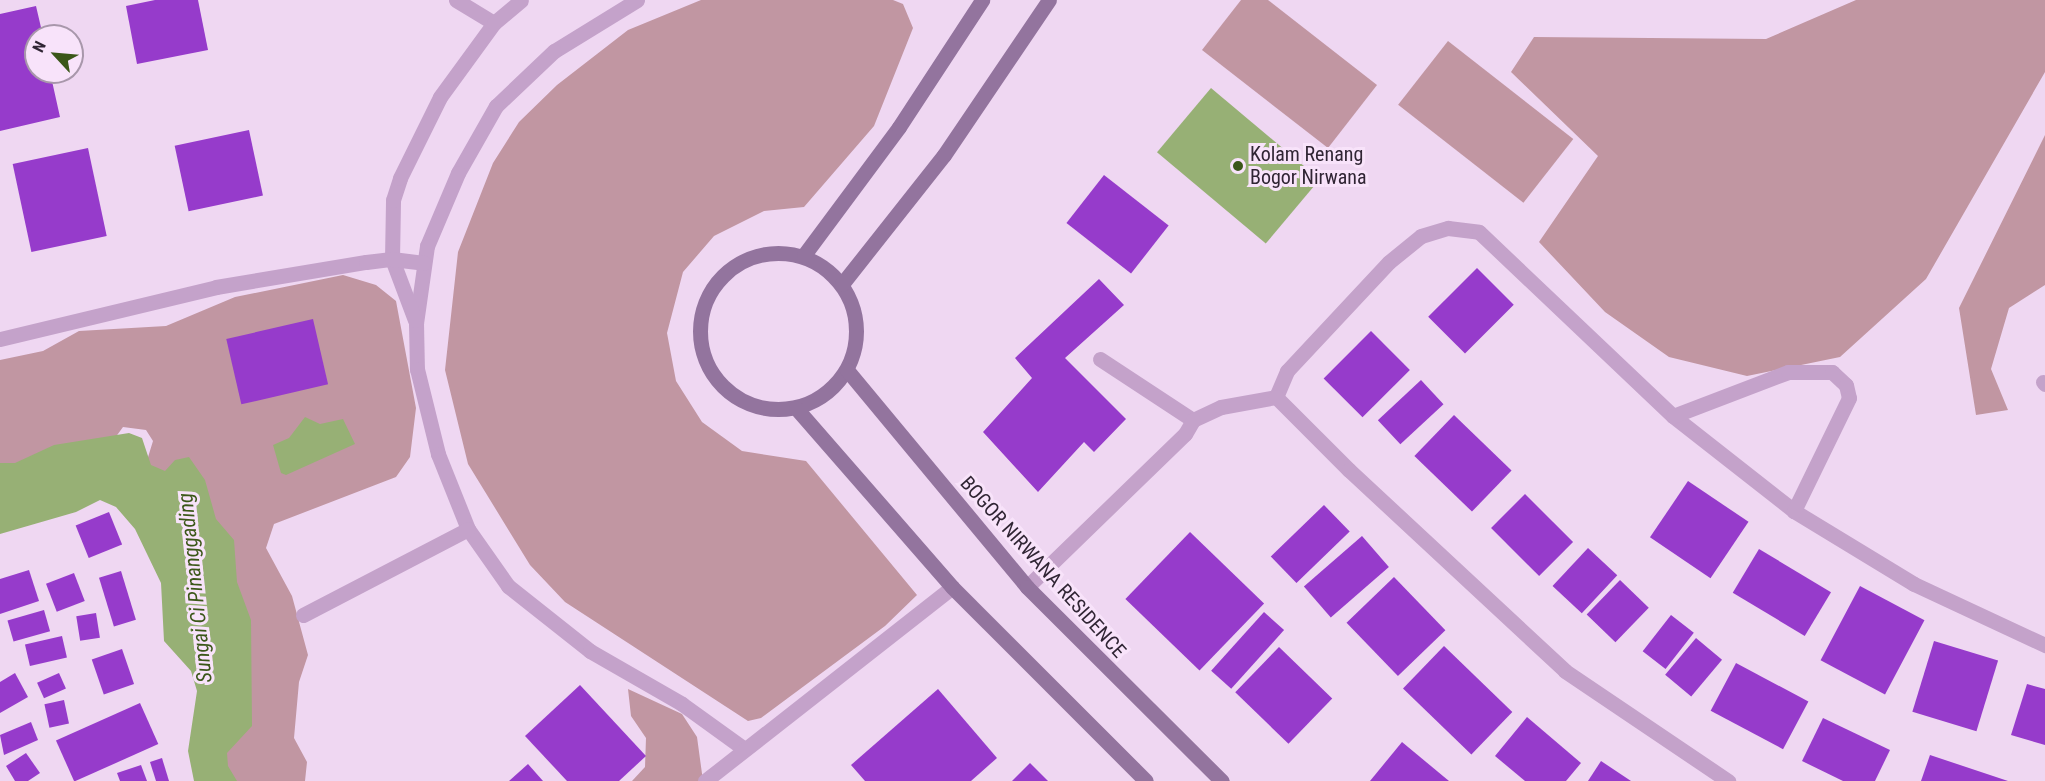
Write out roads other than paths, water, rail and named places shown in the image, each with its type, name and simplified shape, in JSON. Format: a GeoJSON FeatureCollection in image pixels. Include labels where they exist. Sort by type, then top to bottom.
{"type":"FeatureCollection","features":[{"type":"Feature","properties":{"kind":"street"},"geometry":{"type":"LineString","coordinates":[[456,0],[494,23]]}},
{"type":"Feature","properties":{"kind":"street"},"geometry":{"type":"LineString","coordinates":[[416,323],[392,259],[393,200],[411,152],[440,97],[494,23],[521,0]]}},
{"type":"Feature","properties":{"kind":"street"},"geometry":{"type":"LineString","coordinates":[[637,0],[554,51],[496,105],[458,174],[426,246],[416,323],[417,369],[438,454],[468,529],[508,586],[527,605],[590,651],[664,693],[743,748]]}},
{"type":"Feature","properties":{"kind":"street"},"geometry":{"type":"LineString","coordinates":[[842,284],[944,155],[1049,0]]}},
{"type":"Feature","properties":{"kind":"street"},"geometry":{"type":"LineString","coordinates":[[804,255],[899,127],[979,1]]}},
{"type":"Feature","properties":{"kind":"street"},"geometry":{"type":"LineString","coordinates":[[1276,397],[1287,371],[1389,262],[1421,236],[1448,228],[1479,232],[1673,416],[1794,511],[1914,584],[2045,645]]}},
{"type":"Feature","properties":{"kind":"street"},"geometry":{"type":"LineString","coordinates":[[775,252],[804,255],[825,267],[842,284],[852,304],[856,326],[855,348],[847,370],[833,388],[796,408],[767,410],[739,401],[717,382],[703,357],[699,327],[705,299],[722,275],[746,258],[775,252]]}},
{"type":"Feature","properties":{"kind":"street"},"geometry":{"type":"LineString","coordinates":[[0,339],[216,287],[392,259],[424,263]]}},
{"type":"Feature","properties":{"kind":"street"},"geometry":{"type":"LineString","coordinates":[[1100,359],[1193,420]]}},
{"type":"Feature","properties":{"kind":"street","name":"BOGOR NIRWANA RESIDENCE"},"geometry":{"type":"LineString","coordinates":[[847,370],[1027,587],[1222,781]]}},
{"type":"Feature","properties":{"kind":"street"},"geometry":{"type":"LineString","coordinates":[[1673,416],[1788,372],[1832,372],[1846,385],[1849,398],[1794,511]]}},
{"type":"Feature","properties":{"kind":"street"},"geometry":{"type":"LineString","coordinates":[[1027,587],[1177,441],[1193,420],[1221,407],[1276,397]]}},
{"type":"Feature","properties":{"kind":"street"},"geometry":{"type":"LineString","coordinates":[[1276,397],[1389,508],[1565,671],[1728,781]]}},
{"type":"Feature","properties":{"kind":"street"},"geometry":{"type":"LineString","coordinates":[[796,408],[952,586],[1146,781]]}},
{"type":"Feature","properties":{"kind":"street"},"geometry":{"type":"LineString","coordinates":[[303,615],[468,529]]}},
{"type":"Feature","properties":{"kind":"street"},"geometry":{"type":"LineString","coordinates":[[705,781],[743,748],[952,586]]}},
{"type":"Feature","properties":{"kind":"water","name":"Kolam Renang Bogor Nirwana"},"geometry":{"type":"Polygon","coordinates":[[[1211,88],[1320,179],[1266,244],[1157,152],[1211,88]]]}},
{"type":"Feature","properties":{"kind":"water"},"geometry":{"type":"Polygon","coordinates":[[[305,417],[320,424],[343,419],[355,444],[286,475],[281,473],[273,445],[289,438],[305,417]]]}},
{"type":"Feature","properties":{"kind":"water","name":"Sungai Ci Pinanggading"},"geometry":{"type":"Polygon","coordinates":[[[129,433],[142,438],[151,465],[165,471],[175,460],[189,457],[205,480],[216,519],[234,540],[237,582],[251,620],[252,726],[227,753],[228,766],[237,781],[194,781],[188,751],[197,691],[191,671],[164,641],[161,583],[135,529],[116,507],[100,500],[76,512],[0,534],[0,463],[15,463],[54,445],[129,433]]]}},
{"type":"Feature","properties":{"kind":"place","name":"Kolam Renang Bogor Nirwana"},"geometry":{"type":"Point","coordinates":[1238,166]}}]}
